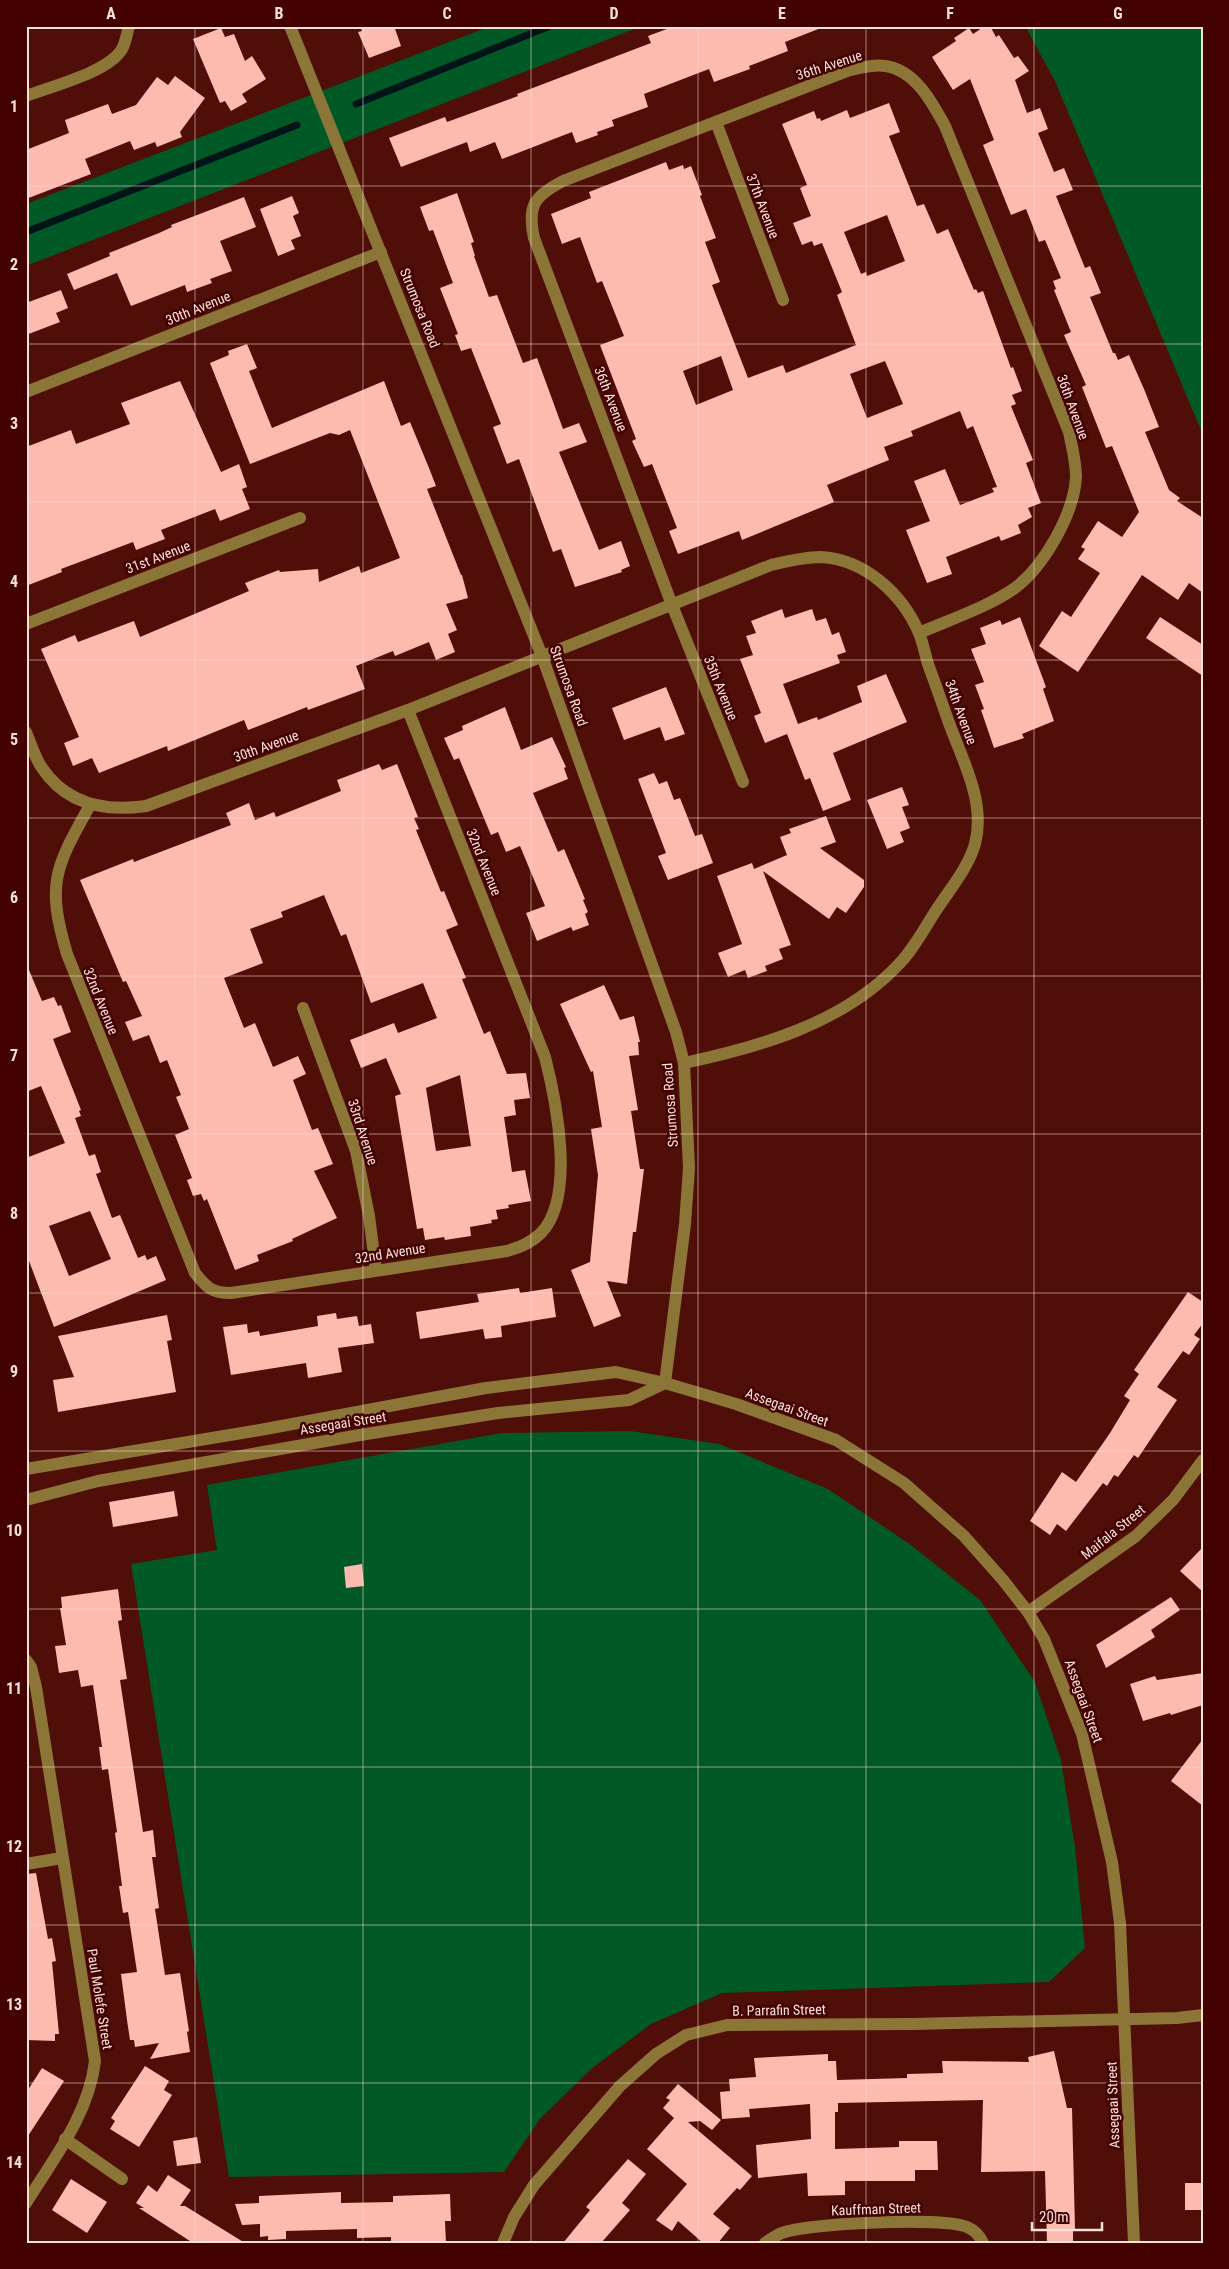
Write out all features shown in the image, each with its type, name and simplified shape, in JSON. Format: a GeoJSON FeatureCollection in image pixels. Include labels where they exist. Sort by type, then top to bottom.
{"type":"FeatureCollection","features":[{"type":"Feature","properties":{"kind":"street"},"geometry":{"type":"LineString","coordinates":[[26,96],[94,70],[114,60],[123,48],[129,26]]}},
{"type":"Feature","properties":{"kind":"street","name":"Strumosa Road"},"geometry":{"type":"LineString","coordinates":[[290,26],[542,656],[657,975],[684,1063],[689,1168],[685,1224],[665,1383]]}},
{"type":"Feature","properties":{"kind":"street","name":"36th Avenue"},"geometry":{"type":"LineString","coordinates":[[672,605],[534,238],[531,212],[537,200],[544,192],[562,181],[850,70],[871,66],[885,66],[909,77],[932,102],[945,126],[1069,432],[1075,456],[1076,478],[1067,515],[1052,544],[1034,569],[1016,587],[1001,597],[918,633]]}},
{"type":"Feature","properties":{"kind":"street","name":"37th Avenue"},"geometry":{"type":"LineString","coordinates":[[716,122],[783,300]]}},
{"type":"Feature","properties":{"kind":"street","name":"30th Avenue"},"geometry":{"type":"LineString","coordinates":[[26,392],[381,252]]}},
{"type":"Feature","properties":{"kind":"street","name":"31st Avenue"},"geometry":{"type":"LineString","coordinates":[[26,624],[300,518]]}},
{"type":"Feature","properties":{"kind":"street","name":"34th Avenue"},"geometry":{"type":"LineString","coordinates":[[542,656],[771,565],[798,558],[823,557],[847,562],[863,569],[901,601],[918,633],[976,797],[978,828],[970,858],[900,964],[868,993],[818,1020],[742,1051],[684,1063]]}},
{"type":"Feature","properties":{"kind":"street","name":"35th Avenue"},"geometry":{"type":"LineString","coordinates":[[672,605],[743,782]]}},
{"type":"Feature","properties":{"kind":"street","name":"30th Avenue"},"geometry":{"type":"LineString","coordinates":[[26,732],[41,767],[51,779],[90,805],[114,809],[146,806],[408,710],[542,656]]}},
{"type":"Feature","properties":{"kind":"street","name":"32nd Avenue"},"geometry":{"type":"LineString","coordinates":[[90,805],[60,863],[54,902],[57,920],[66,954],[194,1273],[210,1289],[218,1293],[231,1293],[507,1251],[525,1246],[541,1233],[552,1216],[559,1190],[558,1122],[545,1057],[408,710]]}},
{"type":"Feature","properties":{"kind":"street","name":"33rd Avenue"},"geometry":{"type":"LineString","coordinates":[[303,1008],[356,1151],[369,1216],[376,1270]]}},
{"type":"Feature","properties":{"kind":"street","name":"Assegaai Street"},"geometry":{"type":"LineString","coordinates":[[26,1469],[260,1430],[486,1388],[616,1372],[665,1383],[736,1404],[836,1440],[904,1483],[964,1536],[1028,1612],[1044,1639],[1082,1734],[1101,1808],[1112,1862],[1120,1923],[1134,2243]]}},
{"type":"Feature","properties":{"kind":"street","name":"Assegaai Street"},"geometry":{"type":"LineString","coordinates":[[26,1500],[98,1481],[360,1435],[498,1413],[629,1400],[665,1383]]}},
{"type":"Feature","properties":{"kind":"street","name":"Maifala Street"},"geometry":{"type":"LineString","coordinates":[[1028,1612],[1136,1536],[1173,1500],[1203,1460]]}},
{"type":"Feature","properties":{"kind":"street","name":"Paul Molefe Street"},"geometry":{"type":"LineString","coordinates":[[26,1660],[31,1667],[36,1686],[94,2061],[92,2081],[76,2123],[26,2203]]}},
{"type":"Feature","properties":{"kind":"street"},"geometry":{"type":"LineString","coordinates":[[26,1864],[62,1858]]}},
{"type":"Feature","properties":{"kind":"street","name":"B. Parrafin Street"},"geometry":{"type":"LineString","coordinates":[[503,2243],[514,2217],[534,2185],[620,2086],[656,2054],[686,2035],[737,2024],[913,2024],[1177,2018],[1203,2015]]}},
{"type":"Feature","properties":{"kind":"street"},"geometry":{"type":"LineString","coordinates":[[65,2139],[122,2179]]}},
{"type":"Feature","properties":{"kind":"street","name":"Kauffman Street"},"geometry":{"type":"LineString","coordinates":[[765,2243],[782,2233],[808,2227],[833,2224],[930,2222],[955,2223],[969,2227],[980,2237],[983,2243]]}},
{"type":"Feature","properties":{"kind":"green space"},"geometry":{"type":"Polygon","coordinates":[[[491,26],[642,26],[26,266],[26,204],[491,26]]]}},
{"type":"Feature","properties":{"kind":"green space"},"geometry":{"type":"Polygon","coordinates":[[[1025,26],[1203,26],[1203,435],[1055,81],[1025,26]]]}},
{"type":"Feature","properties":{"kind":"green space"},"geometry":{"type":"Polygon","coordinates":[[[630,1431],[719,1444],[828,1489],[911,1545],[980,1600],[1035,1682],[1061,1760],[1075,1847],[1085,1948],[1049,1982],[722,1993],[651,2024],[591,2069],[540,2119],[504,2172],[229,2177],[131,1564],[217,1550],[207,1485],[502,1433],[630,1431]]]}},
{"type":"Feature","properties":{"kind":"building"},"geometry":{"type":"Polygon","coordinates":[[[360,26],[394,26],[401,46],[369,58],[358,32],[362,31],[360,26]]]}},
{"type":"Feature","properties":{"kind":"building"},"geometry":{"type":"Polygon","coordinates":[[[675,26],[821,26],[821,28],[785,42],[788,51],[749,66],[750,69],[714,82],[709,69],[644,94],[648,107],[612,120],[614,126],[597,132],[598,135],[576,143],[572,132],[502,159],[495,142],[470,152],[467,142],[401,167],[389,138],[445,117],[447,122],[518,96],[517,94],[651,43],[648,36],[675,26]]]}},
{"type":"Feature","properties":{"kind":"building"},"geometry":{"type":"Polygon","coordinates":[[[985,26],[990,26],[996,37],[999,35],[1014,58],[1018,56],[1029,71],[1015,80],[1027,113],[1040,108],[1048,129],[1038,133],[1054,172],[1064,168],[1073,190],[1056,196],[1085,268],[1090,266],[1101,293],[1090,297],[1113,353],[1115,353],[1118,360],[1129,355],[1144,389],[1159,427],[1145,432],[1169,490],[1180,498],[1177,501],[1203,518],[1203,593],[1189,583],[1178,600],[1142,575],[1078,672],[1039,646],[1062,611],[1071,617],[1100,573],[1078,559],[1085,549],[1081,547],[1098,521],[1122,537],[1139,512],[1112,446],[1106,448],[1082,387],[1086,385],[1064,335],[1071,332],[1054,290],[1056,289],[1053,281],[1061,278],[1045,240],[1039,242],[1026,209],[1011,215],[983,145],[994,140],[970,79],[953,90],[932,57],[956,41],[954,38],[969,28],[973,34],[985,26]]]}},
{"type":"Feature","properties":{"kind":"building"},"geometry":{"type":"Polygon","coordinates":[[[221,28],[225,37],[234,34],[245,61],[252,56],[266,79],[242,94],[247,102],[231,111],[225,101],[220,103],[193,39],[221,28]]]}},
{"type":"Feature","properties":{"kind":"building"},"geometry":{"type":"Polygon","coordinates":[[[175,76],[205,98],[180,132],[182,137],[157,147],[155,142],[134,150],[130,141],[85,159],[91,174],[26,199],[26,150],[69,133],[65,120],[108,104],[112,114],[136,105],[157,77],[168,85],[175,76]]]}},
{"type":"Feature","properties":{"kind":"building"},"geometry":{"type":"Polygon","coordinates":[[[889,103],[900,132],[889,136],[917,206],[924,204],[937,234],[948,229],[974,290],[976,289],[978,293],[983,291],[1011,368],[1013,367],[1022,391],[1012,395],[1016,404],[1011,406],[1033,460],[1026,463],[1041,503],[1028,508],[1032,517],[1018,525],[1021,533],[1001,541],[999,536],[946,557],[952,574],[927,583],[906,530],[930,521],[914,481],[945,469],[960,505],[994,492],[992,488],[997,487],[973,426],[967,429],[960,411],[911,431],[913,436],[884,447],[889,460],[827,485],[834,502],[742,540],[739,531],[678,554],[669,531],[677,528],[652,464],[644,467],[632,441],[636,439],[600,345],[624,336],[602,281],[597,283],[580,237],[562,244],[551,214],[591,198],[589,192],[666,162],[669,170],[683,165],[684,169],[691,166],[716,238],[705,242],[720,282],[712,285],[748,378],[783,365],[786,373],[856,345],[837,295],[842,292],[822,243],[814,246],[812,241],[802,245],[793,223],[811,216],[800,188],[807,185],[782,124],[814,111],[817,119],[820,118],[821,121],[847,110],[850,118],[889,103]],[[887,215],[844,232],[861,274],[866,272],[867,276],[905,261],[887,215]],[[721,356],[683,371],[696,405],[733,390],[721,356]],[[885,361],[850,374],[867,418],[903,404],[885,361]]]}},
{"type":"Feature","properties":{"kind":"building"},"geometry":{"type":"Polygon","coordinates":[[[457,193],[474,242],[471,243],[474,256],[489,297],[497,295],[523,363],[537,358],[563,429],[579,423],[587,442],[559,452],[599,550],[621,541],[630,566],[621,570],[622,572],[575,587],[561,549],[553,552],[519,459],[507,464],[493,427],[501,424],[471,348],[461,351],[455,335],[458,334],[440,288],[453,283],[433,230],[429,231],[420,207],[457,193]]]}},
{"type":"Feature","properties":{"kind":"building"},"geometry":{"type":"Polygon","coordinates":[[[292,196],[299,213],[293,216],[301,236],[291,240],[295,249],[278,256],[260,209],[292,196]]]}},
{"type":"Feature","properties":{"kind":"building"},"geometry":{"type":"Polygon","coordinates":[[[244,197],[256,227],[220,241],[232,271],[210,279],[212,283],[187,292],[185,285],[131,306],[117,273],[74,290],[67,274],[110,256],[109,253],[172,227],[171,225],[244,197]]]}},
{"type":"Feature","properties":{"kind":"building"},"geometry":{"type":"Polygon","coordinates":[[[61,290],[68,308],[56,313],[60,322],[26,335],[26,303],[61,290]]]}},
{"type":"Feature","properties":{"kind":"building"},"geometry":{"type":"Polygon","coordinates":[[[247,344],[257,368],[249,371],[272,428],[384,381],[401,426],[410,422],[429,468],[436,486],[427,489],[462,575],[468,598],[446,604],[457,630],[448,634],[455,652],[436,660],[429,642],[395,656],[393,651],[356,666],[365,689],[308,710],[307,707],[248,730],[244,720],[168,751],[167,746],[99,773],[92,758],[73,766],[64,743],[79,737],[41,649],[75,635],[78,642],[134,621],[140,637],[249,591],[245,583],[279,570],[280,572],[318,569],[319,582],[359,566],[361,573],[400,558],[350,430],[339,435],[330,433],[250,464],[210,363],[229,355],[228,351],[247,344]]]}},
{"type":"Feature","properties":{"kind":"building"},"geometry":{"type":"Polygon","coordinates":[[[180,381],[221,472],[239,464],[247,487],[242,489],[250,509],[220,521],[215,509],[161,530],[165,539],[136,550],[133,542],[61,569],[62,572],[26,586],[26,447],[71,430],[76,444],[130,424],[121,403],[180,381]]]}},
{"type":"Feature","properties":{"kind":"building"},"geometry":{"type":"Polygon","coordinates":[[[782,609],[785,618],[812,609],[816,621],[826,618],[832,635],[839,632],[846,652],[837,655],[840,663],[783,684],[798,724],[817,717],[818,720],[862,702],[857,686],[886,674],[907,722],[833,753],[851,800],[823,811],[810,778],[805,780],[787,734],[765,743],[754,716],[761,713],[740,659],[753,655],[746,636],[756,633],[751,621],[782,609]]]}},
{"type":"Feature","properties":{"kind":"building"},"geometry":{"type":"Polygon","coordinates":[[[1020,617],[1046,687],[1043,689],[1054,721],[1022,734],[1024,738],[994,748],[981,710],[984,709],[975,685],[984,682],[971,649],[986,644],[980,628],[1000,620],[1002,625],[1020,617]]]}},
{"type":"Feature","properties":{"kind":"building"},"geometry":{"type":"Polygon","coordinates":[[[1160,617],[1203,645],[1203,676],[1146,638],[1160,617]]]}},
{"type":"Feature","properties":{"kind":"building"},"geometry":{"type":"Polygon","coordinates":[[[666,687],[685,734],[665,741],[660,727],[624,740],[612,708],[666,687]]]}},
{"type":"Feature","properties":{"kind":"building"},"geometry":{"type":"Polygon","coordinates":[[[505,707],[521,750],[552,737],[566,767],[564,768],[568,779],[533,793],[558,852],[564,849],[585,899],[583,900],[588,912],[585,914],[589,925],[573,931],[571,927],[537,941],[526,913],[545,906],[520,846],[506,852],[498,832],[491,835],[459,758],[454,760],[444,738],[463,730],[462,726],[505,707]]]}},
{"type":"Feature","properties":{"kind":"building"},"geometry":{"type":"Polygon","coordinates":[[[379,764],[382,770],[397,764],[418,817],[414,818],[419,829],[416,830],[441,892],[444,891],[458,925],[446,930],[466,978],[462,979],[484,1034],[490,1031],[507,1074],[526,1073],[530,1098],[514,1100],[516,1115],[504,1117],[512,1172],[525,1170],[531,1201],[508,1205],[509,1208],[496,1210],[498,1219],[491,1220],[492,1223],[470,1227],[471,1236],[445,1240],[444,1237],[425,1240],[423,1228],[417,1229],[395,1096],[401,1094],[386,1058],[361,1068],[350,1040],[394,1023],[398,1033],[437,1018],[423,983],[371,1003],[346,934],[341,936],[324,895],[281,912],[283,917],[250,929],[263,963],[224,978],[244,1028],[255,1023],[273,1067],[298,1056],[306,1074],[293,1080],[312,1130],[318,1128],[333,1164],[314,1171],[337,1218],[292,1239],[293,1241],[257,1255],[259,1261],[235,1270],[207,1199],[204,1201],[201,1194],[193,1196],[187,1180],[192,1178],[175,1135],[189,1129],[176,1097],[181,1095],[167,1060],[160,1063],[149,1035],[133,1041],[125,1022],[142,1016],[126,981],[123,982],[80,880],[133,859],[134,862],[231,825],[226,813],[249,803],[255,820],[274,812],[276,817],[341,791],[337,780],[379,764]],[[460,1075],[426,1088],[436,1151],[471,1146],[460,1075]]]}},
{"type":"Feature","properties":{"kind":"building"},"geometry":{"type":"Polygon","coordinates":[[[654,773],[659,784],[667,781],[674,800],[680,798],[695,836],[702,834],[713,863],[668,880],[658,856],[666,853],[638,779],[654,773]]]}},
{"type":"Feature","properties":{"kind":"building"},"geometry":{"type":"Polygon","coordinates":[[[902,787],[909,805],[902,807],[910,828],[900,832],[904,842],[887,849],[867,800],[902,787]]]}},
{"type":"Feature","properties":{"kind":"building"},"geometry":{"type":"Polygon","coordinates":[[[826,816],[836,842],[820,848],[864,880],[864,887],[846,913],[837,907],[829,919],[763,871],[791,945],[779,949],[783,959],[765,966],[767,971],[748,978],[745,970],[728,977],[718,953],[742,944],[717,876],[752,863],[754,869],[787,855],[780,837],[791,833],[789,829],[826,816]]]}},
{"type":"Feature","properties":{"kind":"building"},"geometry":{"type":"Polygon","coordinates":[[[26,963],[42,1001],[54,997],[58,1006],[61,1005],[71,1032],[53,1039],[81,1110],[79,1111],[81,1116],[75,1118],[89,1156],[95,1154],[101,1172],[96,1174],[112,1218],[120,1215],[138,1258],[145,1255],[147,1260],[156,1256],[166,1280],[54,1327],[26,1253],[26,1158],[65,1143],[41,1086],[26,1092],[26,963]],[[90,1211],[49,1226],[69,1276],[111,1259],[90,1211]]]}},
{"type":"Feature","properties":{"kind":"building"},"geometry":{"type":"Polygon","coordinates":[[[604,985],[620,1020],[634,1016],[640,1042],[638,1042],[639,1055],[629,1056],[638,1110],[631,1111],[640,1169],[644,1169],[636,1232],[633,1232],[627,1284],[607,1281],[621,1316],[594,1327],[571,1270],[590,1262],[598,1175],[591,1129],[602,1127],[593,1071],[591,1072],[560,1004],[604,985]]]}},
{"type":"Feature","properties":{"kind":"building"},"geometry":{"type":"Polygon","coordinates":[[[519,1288],[520,1293],[552,1288],[556,1317],[501,1326],[502,1337],[485,1339],[483,1329],[420,1339],[416,1312],[479,1302],[477,1294],[519,1288]]]}},
{"type":"Feature","properties":{"kind":"building"},"geometry":{"type":"Polygon","coordinates":[[[1188,1292],[1203,1302],[1203,1323],[1194,1335],[1200,1339],[1189,1355],[1183,1351],[1157,1387],[1177,1400],[1138,1458],[1134,1455],[1118,1477],[1114,1475],[1107,1486],[1103,1483],[1066,1531],[1057,1524],[1050,1535],[1030,1521],[1062,1472],[1076,1482],[1110,1433],[1130,1400],[1124,1396],[1139,1374],[1134,1370],[1188,1292]]]}},
{"type":"Feature","properties":{"kind":"building"},"geometry":{"type":"Polygon","coordinates":[[[336,1313],[337,1319],[357,1316],[359,1326],[371,1324],[374,1343],[338,1348],[342,1372],[308,1378],[306,1363],[231,1375],[223,1327],[247,1324],[248,1333],[259,1331],[260,1336],[318,1326],[317,1316],[336,1313]]]}},
{"type":"Feature","properties":{"kind":"building"},"geometry":{"type":"Polygon","coordinates":[[[167,1315],[172,1340],[167,1341],[176,1392],[58,1412],[53,1380],[74,1377],[58,1336],[167,1315]]]}},
{"type":"Feature","properties":{"kind":"building"},"geometry":{"type":"Polygon","coordinates":[[[174,1491],[178,1516],[113,1527],[109,1502],[174,1491]]]}},
{"type":"Feature","properties":{"kind":"building"},"geometry":{"type":"Polygon","coordinates":[[[1203,1547],[1203,1592],[1180,1571],[1203,1547]]]}},
{"type":"Feature","properties":{"kind":"building"},"geometry":{"type":"Polygon","coordinates":[[[362,1564],[364,1586],[346,1588],[344,1567],[362,1564]]]}},
{"type":"Feature","properties":{"kind":"building"},"geometry":{"type":"Polygon","coordinates":[[[118,1589],[122,1620],[118,1621],[127,1679],[120,1680],[143,1832],[153,1830],[156,1857],[152,1857],[159,1908],[155,1909],[165,1975],[180,1973],[189,2031],[187,2032],[190,2052],[150,2059],[159,2043],[135,2047],[134,2040],[130,2040],[121,1974],[137,1972],[128,1912],[123,1913],[119,1886],[122,1886],[115,1833],[117,1832],[108,1769],[102,1770],[99,1747],[102,1747],[93,1685],[81,1687],[78,1670],[59,1673],[55,1646],[66,1645],[60,1608],[62,1608],[61,1597],[118,1589]]]}},
{"type":"Feature","properties":{"kind":"building"},"geometry":{"type":"Polygon","coordinates":[[[1171,1597],[1180,1610],[1151,1630],[1155,1637],[1106,1668],[1096,1645],[1171,1597]]]}},
{"type":"Feature","properties":{"kind":"building"},"geometry":{"type":"Polygon","coordinates":[[[1203,1673],[1203,1705],[1143,1721],[1130,1684],[1155,1676],[1157,1680],[1203,1673]]]}},
{"type":"Feature","properties":{"kind":"building"},"geometry":{"type":"Polygon","coordinates":[[[1203,1739],[1203,1806],[1171,1781],[1203,1739]]]}},
{"type":"Feature","properties":{"kind":"building"},"geometry":{"type":"Polygon","coordinates":[[[36,1873],[48,1939],[52,1938],[56,1961],[52,1962],[59,2034],[55,2034],[55,2041],[26,2040],[26,1874],[36,1873]]]}},
{"type":"Feature","properties":{"kind":"building"},"geometry":{"type":"Polygon","coordinates":[[[1054,2051],[1067,2108],[1072,2108],[1075,2229],[1073,2229],[1073,2243],[1047,2243],[1045,2171],[981,2172],[983,2100],[838,2103],[838,2112],[835,2112],[835,2149],[899,2147],[899,2141],[937,2141],[938,2170],[915,2170],[915,2181],[845,2181],[845,2195],[808,2196],[807,2173],[758,2178],[756,2145],[811,2139],[810,2104],[749,2109],[750,2117],[722,2119],[720,2092],[730,2091],[729,2079],[756,2077],[754,2058],[828,2054],[828,2061],[836,2061],[837,2080],[907,2078],[907,2074],[943,2073],[942,2061],[1029,2062],[1028,2057],[1054,2051]]]}},
{"type":"Feature","properties":{"kind":"building"},"geometry":{"type":"Polygon","coordinates":[[[145,2066],[169,2081],[164,2090],[172,2095],[139,2147],[110,2129],[115,2121],[111,2118],[145,2066]]]}},
{"type":"Feature","properties":{"kind":"building"},"geometry":{"type":"Polygon","coordinates":[[[42,2068],[64,2081],[26,2139],[26,2093],[42,2068]]]}},
{"type":"Feature","properties":{"kind":"building"},"geometry":{"type":"Polygon","coordinates":[[[678,2084],[721,2120],[712,2130],[700,2121],[688,2122],[752,2176],[740,2190],[737,2188],[713,2214],[730,2228],[718,2243],[703,2243],[678,2221],[672,2231],[656,2220],[687,2184],[647,2149],[674,2118],[663,2108],[670,2100],[666,2098],[678,2084]]]}},
{"type":"Feature","properties":{"kind":"building"},"geometry":{"type":"Polygon","coordinates":[[[197,2137],[201,2163],[177,2166],[173,2141],[197,2137]]]}},
{"type":"Feature","properties":{"kind":"building"},"geometry":{"type":"Polygon","coordinates":[[[628,2159],[646,2174],[622,2203],[630,2210],[601,2243],[563,2243],[590,2210],[586,2207],[628,2159]]]}},
{"type":"Feature","properties":{"kind":"building"},"geometry":{"type":"Polygon","coordinates":[[[168,2175],[191,2190],[180,2206],[185,2206],[245,2243],[193,2243],[139,2208],[144,2208],[136,2203],[148,2185],[157,2192],[168,2175]]]}},
{"type":"Feature","properties":{"kind":"building"},"geometry":{"type":"Polygon","coordinates":[[[71,2179],[107,2202],[87,2233],[52,2210],[71,2179]]]}},
{"type":"Feature","properties":{"kind":"building"},"geometry":{"type":"Polygon","coordinates":[[[1185,2183],[1203,2183],[1203,2210],[1185,2210],[1185,2183]]]}},
{"type":"Feature","properties":{"kind":"building"},"geometry":{"type":"Polygon","coordinates":[[[341,2192],[341,2203],[393,2202],[393,2196],[450,2194],[451,2221],[445,2221],[446,2243],[391,2243],[391,2237],[357,2238],[357,2229],[286,2231],[286,2239],[268,2240],[268,2236],[260,2237],[260,2224],[242,2225],[235,2204],[259,2203],[259,2196],[341,2192]]]}},
{"type":"Feature","properties":{"kind":"waterway"},"geometry":{"type":"LineString","coordinates":[[356,104],[550,26]]}},
{"type":"Feature","properties":{"kind":"waterway"},"geometry":{"type":"LineString","coordinates":[[26,232],[297,125]]}}]}
